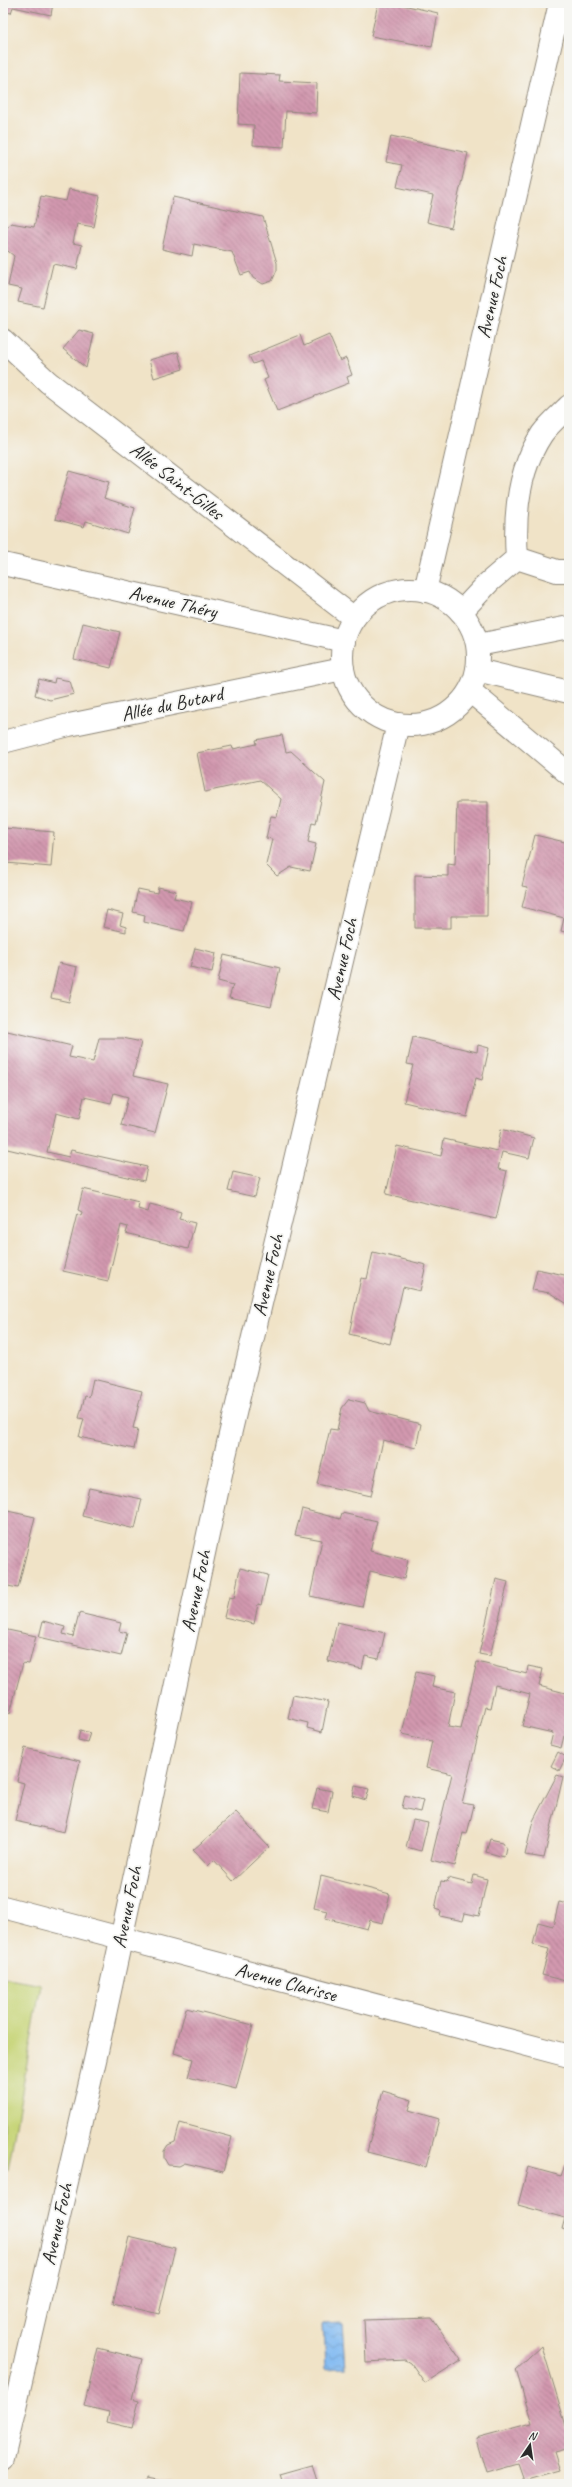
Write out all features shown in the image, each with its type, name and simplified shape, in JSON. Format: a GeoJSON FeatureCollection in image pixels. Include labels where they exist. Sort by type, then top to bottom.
{"type":"FeatureCollection","features":[{"type":"Feature","properties":{"kind":"street","name":"Avenue Foch"},"geometry":{"type":"LineString","coordinates":[[425,591],[560,3]]}},
{"type":"Feature","properties":{"kind":"street","name":"Allée Saint-Gilles"},"geometry":{"type":"LineString","coordinates":[[3,340],[48,382],[354,618]]}},
{"type":"Feature","properties":{"kind":"street"},"geometry":{"type":"LineString","coordinates":[[517,558],[514,524],[526,467],[542,434],[569,406]]}},
{"type":"Feature","properties":{"kind":"street"},"geometry":{"type":"LineString","coordinates":[[461,612],[489,582],[517,558]]}},
{"type":"Feature","properties":{"kind":"street"},"geometry":{"type":"LineString","coordinates":[[517,558],[557,571],[569,571]]}},
{"type":"Feature","properties":{"kind":"street","name":"Avenue Théry"},"geometry":{"type":"LineString","coordinates":[[3,564],[344,641]]}},
{"type":"Feature","properties":{"kind":"street"},"geometry":{"type":"LineString","coordinates":[[402,589],[425,591],[438,595],[461,612],[474,632],[478,645],[477,670],[470,691],[453,712],[440,720],[413,726],[398,724],[375,715],[364,707],[355,695],[343,669],[342,655],[344,641],[354,618],[368,602],[402,589]]}},
{"type":"Feature","properties":{"kind":"street"},"geometry":{"type":"LineString","coordinates":[[478,645],[569,627]]}},
{"type":"Feature","properties":{"kind":"street","name":"Allée du Butard"},"geometry":{"type":"LineString","coordinates":[[3,742],[69,725],[343,669]]}},
{"type":"Feature","properties":{"kind":"street"},"geometry":{"type":"LineString","coordinates":[[477,670],[569,692]]}},
{"type":"Feature","properties":{"kind":"street"},"geometry":{"type":"LineString","coordinates":[[470,691],[569,774]]}},
{"type":"Feature","properties":{"kind":"street","name":"Avenue Foch"},"geometry":{"type":"LineString","coordinates":[[3,2459],[120,1939],[224,1460],[398,724]]}},
{"type":"Feature","properties":{"kind":"street","name":"Avenue Clarisse"},"geometry":{"type":"LineString","coordinates":[[3,1908],[569,2056]]}},
{"type":"Feature","properties":{"kind":"green space"},"geometry":{"type":"Polygon","coordinates":[[[3,1977],[41,1984],[8,2170],[3,2169],[3,1977]]]}},
{"type":"Feature","properties":{"kind":"water"},"geometry":{"type":"Polygon","coordinates":[[[343,2322],[346,2368],[325,2369],[323,2323],[343,2322]]]}},
{"type":"Feature","properties":{"kind":"building"},"geometry":{"type":"Polygon","coordinates":[[[3,3],[53,3],[51,15],[13,7],[11,13],[3,11],[3,3]]]}},
{"type":"Feature","properties":{"kind":"building"},"geometry":{"type":"Polygon","coordinates":[[[378,3],[404,3],[403,5],[438,13],[432,47],[371,36],[378,3]]]}},
{"type":"Feature","properties":{"kind":"building"},"geometry":{"type":"Polygon","coordinates":[[[240,73],[280,75],[279,81],[317,83],[316,113],[286,111],[284,147],[253,145],[254,125],[238,124],[240,73]]]}},
{"type":"Feature","properties":{"kind":"building"},"geometry":{"type":"Polygon","coordinates":[[[391,136],[468,153],[451,228],[427,222],[433,195],[397,187],[402,165],[386,162],[391,136]]]}},
{"type":"Feature","properties":{"kind":"building"},"geometry":{"type":"Polygon","coordinates":[[[69,189],[100,196],[94,227],[77,224],[73,243],[82,245],[77,269],[53,264],[43,307],[18,302],[22,289],[8,286],[14,256],[3,247],[3,230],[11,223],[34,227],[41,196],[66,201],[69,189]]]}},
{"type":"Feature","properties":{"kind":"building"},"geometry":{"type":"Polygon","coordinates":[[[173,197],[263,217],[277,263],[277,270],[272,281],[263,284],[253,278],[250,272],[241,275],[232,252],[194,244],[192,256],[162,249],[173,197]]]}},
{"type":"Feature","properties":{"kind":"building"},"geometry":{"type":"Polygon","coordinates":[[[79,330],[94,334],[86,368],[63,349],[79,330]]]}},
{"type":"Feature","properties":{"kind":"building"},"geometry":{"type":"Polygon","coordinates":[[[300,335],[304,346],[329,335],[340,361],[346,358],[352,375],[347,377],[349,383],[277,411],[264,380],[268,378],[261,361],[253,364],[249,356],[300,335]]]}},
{"type":"Feature","properties":{"kind":"building"},"geometry":{"type":"Polygon","coordinates":[[[178,352],[183,369],[154,378],[149,360],[178,352]]]}},
{"type":"Feature","properties":{"kind":"building"},"geometry":{"type":"Polygon","coordinates":[[[69,471],[109,482],[104,498],[135,508],[128,534],[86,521],[84,527],[55,519],[69,471]]]}},
{"type":"Feature","properties":{"kind":"building"},"geometry":{"type":"Polygon","coordinates":[[[83,623],[120,632],[111,668],[74,659],[83,623]]]}},
{"type":"Feature","properties":{"kind":"building"},"geometry":{"type":"Polygon","coordinates":[[[55,678],[70,681],[74,694],[50,700],[35,695],[39,679],[54,683],[55,678]]]}},
{"type":"Feature","properties":{"kind":"building"},"geometry":{"type":"Polygon","coordinates":[[[282,735],[286,752],[291,751],[325,782],[316,823],[312,822],[308,842],[316,844],[310,871],[291,867],[277,876],[266,865],[272,839],[266,838],[271,816],[277,817],[281,799],[260,780],[205,792],[197,753],[232,746],[233,749],[257,744],[256,740],[282,735]]]}},
{"type":"Feature","properties":{"kind":"building"},"geometry":{"type":"Polygon","coordinates":[[[457,802],[488,802],[487,916],[451,916],[451,928],[415,928],[415,875],[448,876],[448,864],[455,865],[457,802]]]}},
{"type":"Feature","properties":{"kind":"building"},"geometry":{"type":"Polygon","coordinates":[[[3,828],[54,832],[51,867],[6,863],[5,880],[3,880],[3,828]]]}},
{"type":"Feature","properties":{"kind":"building"},"geometry":{"type":"Polygon","coordinates":[[[535,835],[569,843],[565,860],[569,861],[569,933],[561,931],[564,918],[522,907],[527,887],[522,886],[535,835]]]}},
{"type":"Feature","properties":{"kind":"building"},"geometry":{"type":"Polygon","coordinates":[[[158,887],[176,891],[174,898],[192,902],[184,931],[144,922],[145,915],[133,912],[138,889],[157,893],[158,887]]]}},
{"type":"Feature","properties":{"kind":"building"},"geometry":{"type":"Polygon","coordinates":[[[107,910],[123,914],[120,925],[126,927],[126,932],[103,927],[107,910]]]}},
{"type":"Feature","properties":{"kind":"building"},"geometry":{"type":"Polygon","coordinates":[[[195,948],[216,953],[212,972],[190,967],[195,948]]]}},
{"type":"Feature","properties":{"kind":"building"},"geometry":{"type":"Polygon","coordinates":[[[224,955],[280,968],[271,1007],[229,998],[233,985],[218,981],[224,955]]]}},
{"type":"Feature","properties":{"kind":"building"},"geometry":{"type":"Polygon","coordinates":[[[59,963],[77,967],[69,1002],[51,998],[59,963]]]}},
{"type":"Feature","properties":{"kind":"building"},"geometry":{"type":"Polygon","coordinates":[[[3,1030],[72,1046],[69,1057],[93,1062],[99,1038],[123,1038],[141,1042],[133,1076],[168,1084],[155,1133],[121,1125],[128,1097],[114,1093],[111,1103],[84,1097],[79,1119],[56,1113],[47,1152],[69,1157],[71,1150],[147,1167],[144,1181],[3,1148],[3,1030]]]}},
{"type":"Feature","properties":{"kind":"building"},"geometry":{"type":"Polygon","coordinates":[[[413,1037],[477,1052],[478,1045],[489,1048],[482,1080],[476,1078],[467,1117],[404,1102],[413,1065],[407,1064],[413,1037]]]}},
{"type":"Feature","properties":{"kind":"building"},"geometry":{"type":"Polygon","coordinates":[[[501,1129],[534,1138],[529,1158],[502,1152],[498,1169],[507,1171],[496,1219],[386,1194],[397,1146],[441,1156],[444,1139],[497,1151],[501,1129]]]}},
{"type":"Feature","properties":{"kind":"building"},"geometry":{"type":"Polygon","coordinates":[[[233,1172],[260,1178],[255,1197],[228,1191],[233,1172]]]}},
{"type":"Feature","properties":{"kind":"building"},"geometry":{"type":"Polygon","coordinates":[[[83,1189],[139,1202],[138,1209],[148,1212],[150,1204],[181,1212],[179,1219],[195,1223],[188,1249],[126,1233],[128,1227],[121,1225],[108,1281],[63,1271],[77,1214],[81,1216],[82,1212],[78,1210],[83,1189]]]}},
{"type":"Feature","properties":{"kind":"building"},"geometry":{"type":"Polygon","coordinates":[[[373,1252],[426,1265],[420,1291],[403,1287],[390,1344],[349,1334],[361,1278],[367,1279],[373,1252]]]}},
{"type":"Feature","properties":{"kind":"building"},"geometry":{"type":"Polygon","coordinates":[[[537,1269],[569,1276],[569,1305],[550,1293],[532,1290],[537,1269]]]}},
{"type":"Feature","properties":{"kind":"building"},"geometry":{"type":"Polygon","coordinates":[[[93,1379],[142,1391],[133,1428],[138,1429],[134,1449],[79,1437],[84,1419],[79,1418],[85,1396],[89,1397],[93,1379]]]}},
{"type":"Feature","properties":{"kind":"building"},"geometry":{"type":"Polygon","coordinates":[[[349,1399],[365,1403],[369,1411],[421,1424],[416,1448],[383,1440],[371,1496],[317,1484],[330,1429],[337,1430],[342,1408],[349,1399]]]}},
{"type":"Feature","properties":{"kind":"building"},"geometry":{"type":"Polygon","coordinates":[[[89,1488],[142,1499],[135,1529],[82,1516],[89,1488]]]}},
{"type":"Feature","properties":{"kind":"building"},"geometry":{"type":"Polygon","coordinates":[[[302,1509],[340,1519],[342,1513],[377,1521],[370,1551],[408,1560],[404,1579],[370,1571],[362,1607],[310,1596],[322,1540],[295,1535],[302,1509]]]}},
{"type":"Feature","properties":{"kind":"building"},"geometry":{"type":"Polygon","coordinates":[[[3,1510],[35,1517],[18,1588],[3,1585],[3,1510]]]}},
{"type":"Feature","properties":{"kind":"building"},"geometry":{"type":"Polygon","coordinates":[[[240,1568],[268,1575],[261,1605],[258,1604],[254,1624],[224,1617],[229,1597],[234,1598],[240,1568]]]}},
{"type":"Feature","properties":{"kind":"building"},"geometry":{"type":"Polygon","coordinates":[[[496,1579],[508,1582],[490,1656],[479,1654],[496,1579]]]}},
{"type":"Feature","properties":{"kind":"building"},"geometry":{"type":"Polygon","coordinates":[[[79,1613],[121,1623],[119,1631],[127,1633],[121,1656],[39,1637],[43,1621],[65,1627],[63,1634],[73,1637],[79,1613]]]}},
{"type":"Feature","properties":{"kind":"building"},"geometry":{"type":"Polygon","coordinates":[[[337,1622],[385,1633],[379,1659],[365,1656],[362,1669],[328,1661],[337,1622]]]}},
{"type":"Feature","properties":{"kind":"building"},"geometry":{"type":"Polygon","coordinates":[[[3,1629],[36,1636],[29,1664],[23,1663],[10,1713],[3,1711],[3,1629]]]}},
{"type":"Feature","properties":{"kind":"building"},"geometry":{"type":"Polygon","coordinates":[[[477,1662],[527,1674],[528,1666],[543,1669],[539,1686],[569,1694],[569,1737],[564,1736],[561,1748],[550,1745],[553,1733],[522,1726],[530,1694],[495,1685],[490,1708],[485,1707],[462,1803],[474,1805],[467,1834],[463,1833],[455,1866],[431,1860],[452,1774],[426,1768],[432,1741],[402,1734],[416,1672],[434,1676],[432,1687],[455,1692],[448,1727],[461,1729],[477,1662]]]}},
{"type":"Feature","properties":{"kind":"building"},"geometry":{"type":"Polygon","coordinates":[[[293,1695],[328,1702],[322,1732],[307,1728],[308,1723],[288,1718],[293,1695]]]}},
{"type":"Feature","properties":{"kind":"building"},"geometry":{"type":"Polygon","coordinates":[[[80,1730],[90,1733],[87,1742],[78,1740],[80,1730]]]}},
{"type":"Feature","properties":{"kind":"building"},"geometry":{"type":"Polygon","coordinates":[[[25,1748],[80,1761],[64,1832],[15,1821],[24,1783],[17,1781],[25,1748]]]}},
{"type":"Feature","properties":{"kind":"building"},"geometry":{"type":"Polygon","coordinates":[[[558,1752],[566,1757],[559,1771],[551,1766],[558,1752]]]}},
{"type":"Feature","properties":{"kind":"building"},"geometry":{"type":"Polygon","coordinates":[[[557,1775],[563,1777],[544,1858],[525,1855],[533,1821],[557,1775]]]}},
{"type":"Feature","properties":{"kind":"building"},"geometry":{"type":"Polygon","coordinates":[[[355,1786],[369,1789],[366,1800],[353,1796],[355,1786]]]}},
{"type":"Feature","properties":{"kind":"building"},"geometry":{"type":"Polygon","coordinates":[[[317,1788],[332,1791],[328,1812],[312,1809],[317,1788]]]}},
{"type":"Feature","properties":{"kind":"building"},"geometry":{"type":"Polygon","coordinates":[[[405,1795],[423,1800],[420,1812],[402,1808],[405,1795]]]}},
{"type":"Feature","properties":{"kind":"building"},"geometry":{"type":"Polygon","coordinates":[[[236,1812],[269,1847],[233,1881],[214,1860],[208,1866],[193,1850],[236,1812]]]}},
{"type":"Feature","properties":{"kind":"building"},"geometry":{"type":"Polygon","coordinates":[[[413,1820],[428,1823],[421,1851],[406,1847],[413,1820]]]}},
{"type":"Feature","properties":{"kind":"building"},"geometry":{"type":"Polygon","coordinates":[[[490,1839],[503,1842],[506,1847],[504,1857],[486,1852],[490,1839]]]}},
{"type":"Feature","properties":{"kind":"building"},"geometry":{"type":"Polygon","coordinates":[[[474,1875],[487,1879],[479,1916],[465,1913],[463,1921],[440,1916],[441,1911],[435,1909],[441,1881],[447,1882],[448,1878],[472,1884],[474,1875]]]}},
{"type":"Feature","properties":{"kind":"building"},"geometry":{"type":"Polygon","coordinates":[[[321,1876],[390,1894],[383,1923],[370,1920],[367,1929],[325,1918],[327,1911],[314,1908],[321,1876]]]}},
{"type":"Feature","properties":{"kind":"building"},"geometry":{"type":"Polygon","coordinates":[[[559,1902],[569,1904],[569,1982],[542,1975],[549,1949],[533,1945],[538,1922],[553,1926],[559,1902]]]}},
{"type":"Feature","properties":{"kind":"building"},"geometry":{"type":"Polygon","coordinates":[[[186,2008],[253,2025],[236,2089],[188,2077],[193,2059],[174,2053],[186,2008]]]}},
{"type":"Feature","properties":{"kind":"building"},"geometry":{"type":"Polygon","coordinates":[[[383,2091],[412,2100],[409,2110],[439,2119],[426,2167],[367,2152],[383,2091]]]}},
{"type":"Feature","properties":{"kind":"building"},"geometry":{"type":"Polygon","coordinates":[[[180,2123],[232,2137],[223,2172],[185,2163],[179,2166],[168,2165],[164,2158],[164,2151],[168,2145],[175,2142],[180,2123]]]}},
{"type":"Feature","properties":{"kind":"building"},"geometry":{"type":"Polygon","coordinates":[[[565,2165],[569,2166],[569,2231],[562,2229],[565,2218],[518,2205],[528,2167],[561,2176],[565,2165]]]}},
{"type":"Feature","properties":{"kind":"building"},"geometry":{"type":"Polygon","coordinates":[[[129,2237],[175,2248],[159,2314],[113,2303],[129,2237]]]}},
{"type":"Feature","properties":{"kind":"building"},"geometry":{"type":"Polygon","coordinates":[[[432,2318],[461,2360],[425,2383],[411,2363],[406,2360],[366,2362],[364,2320],[432,2318]]]}},
{"type":"Feature","properties":{"kind":"building"},"geometry":{"type":"Polygon","coordinates":[[[542,2346],[569,2436],[569,2448],[554,2452],[560,2471],[524,2481],[518,2464],[486,2473],[476,2438],[532,2423],[516,2370],[542,2346]]]}},
{"type":"Feature","properties":{"kind":"building"},"geometry":{"type":"Polygon","coordinates":[[[98,2348],[142,2359],[132,2399],[139,2401],[132,2428],[107,2422],[109,2412],[84,2406],[98,2348]]]}},
{"type":"Feature","properties":{"kind":"building"},"geometry":{"type":"Polygon","coordinates":[[[312,2465],[318,2484],[283,2484],[280,2474],[312,2465]]]}},
{"type":"Feature","properties":{"kind":"building"},"geometry":{"type":"Polygon","coordinates":[[[146,2478],[172,2483],[172,2484],[145,2484],[146,2478]]]}}]}
